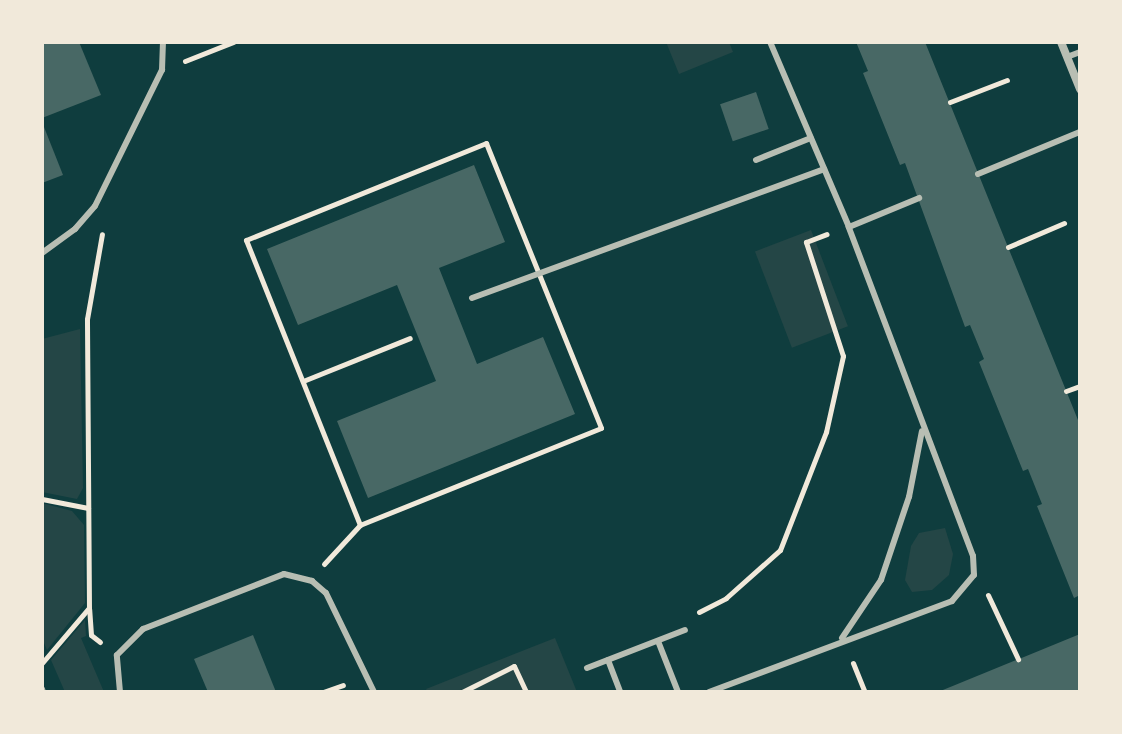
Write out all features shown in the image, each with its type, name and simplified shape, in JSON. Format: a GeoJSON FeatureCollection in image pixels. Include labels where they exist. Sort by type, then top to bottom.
{"type":"FeatureCollection","features":[{"type":"Feature","properties":{"kind":"street"},"geometry":{"type":"LineString","coordinates":[[1061,42],[1080,89]]}},
{"type":"Feature","properties":{"kind":"lane"},"geometry":{"type":"LineString","coordinates":[[42,253],[75,229],[95,206],[162,70],[163,42]]}},
{"type":"Feature","properties":{"kind":"lane"},"geometry":{"type":"LineString","coordinates":[[709,692],[842,638],[888,627],[952,601],[974,575],[973,556],[849,227],[770,42]]}},
{"type":"Feature","properties":{"kind":"lane"},"geometry":{"type":"LineString","coordinates":[[1067,57],[1080,52]]}},
{"type":"Feature","properties":{"kind":"lane"},"geometry":{"type":"LineString","coordinates":[[978,174],[1080,132]]}},
{"type":"Feature","properties":{"kind":"lane"},"geometry":{"type":"LineString","coordinates":[[756,160],[811,138]]}},
{"type":"Feature","properties":{"kind":"lane"},"geometry":{"type":"LineString","coordinates":[[472,298],[824,169]]}},
{"type":"Feature","properties":{"kind":"lane"},"geometry":{"type":"LineString","coordinates":[[849,227],[919,198]]}},
{"type":"Feature","properties":{"kind":"lane"},"geometry":{"type":"LineString","coordinates":[[842,638],[881,580],[909,497],[923,429]]}},
{"type":"Feature","properties":{"kind":"lane"},"geometry":{"type":"LineString","coordinates":[[120,692],[117,655],[143,629],[267,577],[299,575],[326,593],[336,607],[374,692]]}},
{"type":"Feature","properties":{"kind":"lane"},"geometry":{"type":"LineString","coordinates":[[587,668],[685,630]]}},
{"type":"Feature","properties":{"kind":"lane"},"geometry":{"type":"LineString","coordinates":[[658,641],[678,692]]}},
{"type":"Feature","properties":{"kind":"lane"},"geometry":{"type":"LineString","coordinates":[[608,660],[620,692]]}},
{"type":"Feature","properties":{"kind":"path"},"geometry":{"type":"LineString","coordinates":[[162,70],[233,42]]}},
{"type":"Feature","properties":{"kind":"path"},"geometry":{"type":"LineString","coordinates":[[950,102],[1007,80]]}},
{"type":"Feature","properties":{"kind":"path"},"geometry":{"type":"LineString","coordinates":[[335,548],[360,525],[601,428],[486,143],[246,240],[360,525]]}},
{"type":"Feature","properties":{"kind":"path"},"geometry":{"type":"LineString","coordinates":[[95,206],[103,231],[87,319],[89,609],[91,635],[117,655]]}},
{"type":"Feature","properties":{"kind":"path"},"geometry":{"type":"LineString","coordinates":[[1008,247],[1064,223]]}},
{"type":"Feature","properties":{"kind":"path"},"geometry":{"type":"LineString","coordinates":[[685,630],[687,619],[726,598],[780,550],[826,432],[843,356],[806,242],[849,227]]}},
{"type":"Feature","properties":{"kind":"path"},"geometry":{"type":"LineString","coordinates":[[303,381],[410,338]]}},
{"type":"Feature","properties":{"kind":"path"},"geometry":{"type":"LineString","coordinates":[[1066,391],[1080,386]]}},
{"type":"Feature","properties":{"kind":"path"},"geometry":{"type":"LineString","coordinates":[[42,499],[88,508]]}},
{"type":"Feature","properties":{"kind":"path"},"geometry":{"type":"LineString","coordinates":[[974,575],[992,601],[1018,659]]}},
{"type":"Feature","properties":{"kind":"path"},"geometry":{"type":"LineString","coordinates":[[42,663],[89,609]]}},
{"type":"Feature","properties":{"kind":"path"},"geometry":{"type":"LineString","coordinates":[[462,692],[514,666],[526,692]]}},
{"type":"Feature","properties":{"kind":"shaded area"},"geometry":{"type":"Polygon","coordinates":[[[666,42],[729,42],[733,52],[679,74],[666,42]]]}},
{"type":"Feature","properties":{"kind":"shaded area"},"geometry":{"type":"Polygon","coordinates":[[[811,230],[848,326],[792,348],[755,252],[811,230]]]}},
{"type":"Feature","properties":{"kind":"shaded area"},"geometry":{"type":"Polygon","coordinates":[[[80,329],[83,488],[77,499],[42,492],[42,339],[80,329]]]}},
{"type":"Feature","properties":{"kind":"shaded area"},"geometry":{"type":"Polygon","coordinates":[[[42,503],[72,511],[84,525],[85,603],[47,650],[42,638],[42,503]]]}},
{"type":"Feature","properties":{"kind":"shaded area"},"geometry":{"type":"Polygon","coordinates":[[[945,528],[953,554],[949,575],[932,590],[912,592],[905,580],[911,546],[919,533],[945,528]]]}},
{"type":"Feature","properties":{"kind":"shaded area"},"geometry":{"type":"Polygon","coordinates":[[[85,620],[86,636],[81,638],[104,692],[65,692],[51,660],[85,620]]]}},
{"type":"Feature","properties":{"kind":"shaded area"},"geometry":{"type":"Polygon","coordinates":[[[555,638],[577,692],[428,692],[426,689],[555,638]]]}},
{"type":"Feature","properties":{"kind":"building"},"geometry":{"type":"Polygon","coordinates":[[[42,42],[79,42],[101,95],[42,118],[42,42]]]}},
{"type":"Feature","properties":{"kind":"building"},"geometry":{"type":"Polygon","coordinates":[[[856,42],[925,42],[1080,425],[1080,595],[1074,598],[1037,506],[1042,504],[1028,469],[1023,471],[979,362],[984,359],[970,325],[965,327],[905,163],[900,165],[863,73],[868,71],[856,42]]]}},
{"type":"Feature","properties":{"kind":"building"},"geometry":{"type":"Polygon","coordinates":[[[756,92],[769,129],[733,141],[720,104],[756,92]]]}},
{"type":"Feature","properties":{"kind":"building"},"geometry":{"type":"Polygon","coordinates":[[[42,122],[63,175],[42,183],[42,122]]]}},
{"type":"Feature","properties":{"kind":"building"},"geometry":{"type":"Polygon","coordinates":[[[474,165],[505,242],[439,268],[477,364],[543,337],[575,414],[368,498],[337,421],[436,381],[397,285],[298,325],[267,249],[474,165]]]}},
{"type":"Feature","properties":{"kind":"building"},"geometry":{"type":"Polygon","coordinates":[[[1080,634],[1080,692],[938,692],[1080,634]]]}},
{"type":"Feature","properties":{"kind":"building"},"geometry":{"type":"Polygon","coordinates":[[[253,635],[276,692],[208,692],[194,659],[253,635]]]}}]}
